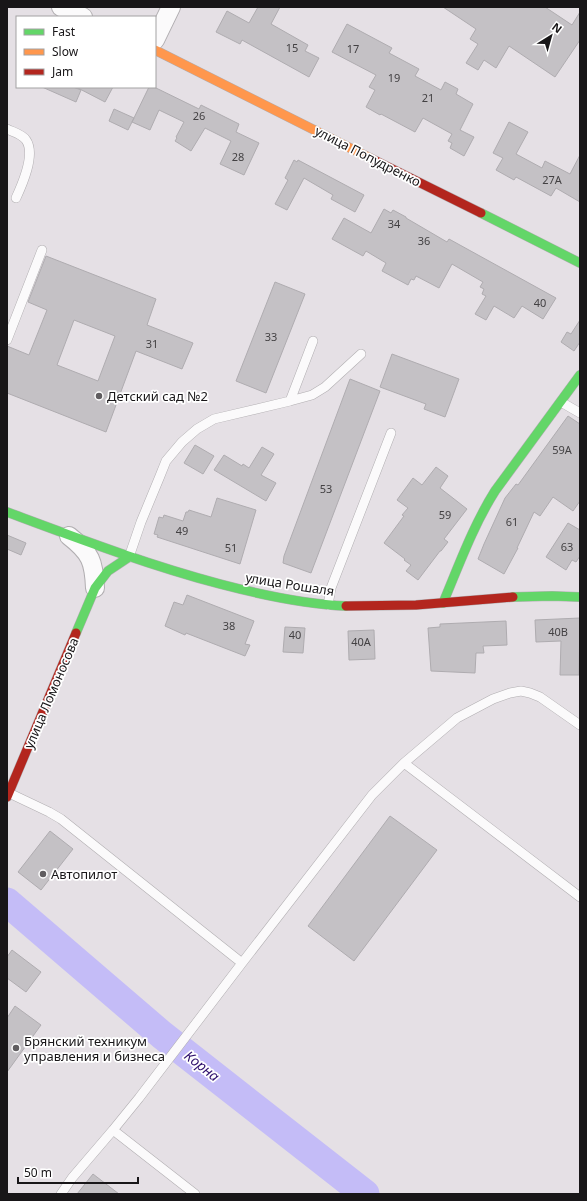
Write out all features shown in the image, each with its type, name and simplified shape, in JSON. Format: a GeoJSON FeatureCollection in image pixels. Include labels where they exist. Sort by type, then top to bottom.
{"type":"FeatureCollection","features":[{"type":"Feature","properties":{"kind":"street"},"geometry":{"type":"LineString","coordinates":[[61,7],[81,16]]}},
{"type":"Feature","properties":{"kind":"street"},"geometry":{"type":"LineString","coordinates":[[156,38],[171,7]]}},
{"type":"Feature","properties":{"kind":"street","name":"улица Попудренко"},"geometry":{"type":"LineString","coordinates":[[156,51],[580,263]]}},
{"type":"Feature","properties":{"kind":"street"},"geometry":{"type":"LineString","coordinates":[[443,603],[485,506],[580,375]]}},
{"type":"Feature","properties":{"kind":"street","name":"улица Рошаля"},"geometry":{"type":"LineString","coordinates":[[7,512],[129,557],[186,575],[239,589],[291,600],[328,605],[379,606],[443,603],[524,596],[551,595],[580,597]]}},
{"type":"Feature","properties":{"kind":"street","name":"улица Ломоносова"},"geometry":{"type":"LineString","coordinates":[[66,534],[80,545],[90,558],[94,574],[95,588]]}},
{"type":"Feature","properties":{"kind":"street","name":"улица Ломоносова"},"geometry":{"type":"LineString","coordinates":[[8,795],[95,588],[108,571],[129,557]]}},
{"type":"Feature","properties":{"kind":"lane"},"geometry":{"type":"LineString","coordinates":[[7,129],[26,138],[29,145],[28,164],[16,198]]}},
{"type":"Feature","properties":{"kind":"lane"},"geometry":{"type":"LineString","coordinates":[[7,340],[42,250]]}},
{"type":"Feature","properties":{"kind":"lane"},"geometry":{"type":"LineString","coordinates":[[290,401],[313,341]]}},
{"type":"Feature","properties":{"kind":"lane"},"geometry":{"type":"LineString","coordinates":[[129,557],[141,522],[166,461],[182,442],[206,423],[214,419],[312,395],[326,387],[361,354]]}},
{"type":"Feature","properties":{"kind":"lane"},"geometry":{"type":"LineString","coordinates":[[561,402],[580,414]]}},
{"type":"Feature","properties":{"kind":"lane"},"geometry":{"type":"LineString","coordinates":[[328,605],[331,588],[391,433]]}},
{"type":"Feature","properties":{"kind":"lane"},"geometry":{"type":"LineString","coordinates":[[61,1194],[81,1167],[113,1130],[165,1064],[372,796],[404,763],[457,718],[493,699],[510,693],[521,691],[530,693],[580,725]]}},
{"type":"Feature","properties":{"kind":"lane"},"geometry":{"type":"LineString","coordinates":[[404,763],[580,897]]}},
{"type":"Feature","properties":{"kind":"lane"},"geometry":{"type":"LineString","coordinates":[[8,795],[49,812],[61,819],[242,963]]}},
{"type":"Feature","properties":{"kind":"lane"},"geometry":{"type":"LineString","coordinates":[[113,1130],[195,1194]]}},
{"type":"Feature","properties":{"kind":"building"},"geometry":{"type":"Polygon","coordinates":[[[258,7],[280,7],[271,24],[308,45],[305,51],[319,58],[309,77],[242,40],[240,44],[216,32],[227,11],[249,23],[258,7]]]}},
{"type":"Feature","properties":{"kind":"building"},"geometry":{"type":"Polygon","coordinates":[[[443,7],[545,7],[572,25],[580,12],[580,40],[555,77],[509,46],[496,68],[484,60],[478,70],[466,63],[478,44],[470,39],[476,29],[443,7]]]}},
{"type":"Feature","properties":{"kind":"building"},"geometry":{"type":"Polygon","coordinates":[[[347,24],[392,48],[389,53],[419,69],[415,76],[441,90],[445,82],[458,89],[456,94],[473,104],[460,130],[474,137],[464,156],[450,148],[452,143],[448,141],[452,134],[423,118],[415,132],[366,107],[375,90],[369,87],[376,75],[332,52],[347,24]]]}},
{"type":"Feature","properties":{"kind":"building"},"geometry":{"type":"Polygon","coordinates":[[[44,88],[76,88],[81,90],[76,102],[44,88]]]}},
{"type":"Feature","properties":{"kind":"building"},"geometry":{"type":"Polygon","coordinates":[[[78,88],[112,88],[105,102],[78,88]]]}},
{"type":"Feature","properties":{"kind":"building"},"geometry":{"type":"Polygon","coordinates":[[[149,88],[156,88],[199,109],[201,105],[239,124],[236,132],[259,143],[244,175],[220,164],[231,141],[205,128],[191,151],[175,141],[184,122],[159,110],[150,130],[132,122],[149,88]]]}},
{"type":"Feature","properties":{"kind":"building"},"geometry":{"type":"Polygon","coordinates":[[[114,109],[134,118],[128,130],[109,121],[114,109]]]}},
{"type":"Feature","properties":{"kind":"building"},"geometry":{"type":"Polygon","coordinates":[[[509,122],[528,132],[516,154],[542,168],[545,161],[570,174],[580,155],[580,202],[556,188],[551,196],[516,177],[514,180],[496,170],[503,158],[493,153],[509,122]]]}},
{"type":"Feature","properties":{"kind":"building"},"geometry":{"type":"Polygon","coordinates":[[[294,160],[297,162],[298,160],[364,195],[355,212],[331,199],[333,195],[304,178],[287,210],[275,204],[288,180],[285,178],[294,160]]]}},
{"type":"Feature","properties":{"kind":"building"},"geometry":{"type":"Polygon","coordinates":[[[384,209],[391,213],[393,210],[447,242],[449,239],[556,298],[543,319],[522,306],[514,318],[494,306],[486,320],[475,314],[486,296],[482,294],[484,289],[480,287],[483,282],[452,264],[439,288],[416,276],[414,280],[411,279],[408,285],[382,271],[386,263],[366,251],[363,256],[332,239],[344,218],[371,233],[384,209]]]}},
{"type":"Feature","properties":{"kind":"building"},"geometry":{"type":"Polygon","coordinates":[[[46,256],[156,299],[147,325],[193,343],[182,369],[136,351],[106,432],[7,393],[7,346],[29,355],[47,310],[28,302],[46,256]],[[74,320],[57,365],[98,381],[115,336],[74,320]]]}},
{"type":"Feature","properties":{"kind":"building"},"geometry":{"type":"Polygon","coordinates":[[[275,282],[305,294],[266,393],[236,381],[275,282]]]}},
{"type":"Feature","properties":{"kind":"building"},"geometry":{"type":"Polygon","coordinates":[[[580,320],[580,342],[574,351],[561,342],[567,332],[571,334],[580,320]]]}},
{"type":"Feature","properties":{"kind":"building"},"geometry":{"type":"Polygon","coordinates":[[[392,354],[459,379],[445,417],[424,409],[426,404],[380,387],[392,354]]]}},
{"type":"Feature","properties":{"kind":"building"},"geometry":{"type":"Polygon","coordinates":[[[350,379],[380,391],[311,573],[283,563],[284,556],[350,379]]]}},
{"type":"Feature","properties":{"kind":"building"},"geometry":{"type":"Polygon","coordinates":[[[568,416],[580,424],[580,501],[573,511],[553,497],[540,516],[534,512],[518,548],[504,574],[478,559],[484,544],[505,498],[516,484],[518,485],[568,416]]]}},
{"type":"Feature","properties":{"kind":"building"},"geometry":{"type":"Polygon","coordinates":[[[195,445],[214,456],[203,474],[184,463],[195,445]]]}},
{"type":"Feature","properties":{"kind":"building"},"geometry":{"type":"Polygon","coordinates":[[[262,447],[274,454],[261,475],[276,483],[266,501],[214,470],[224,455],[242,466],[243,464],[249,468],[262,447]]]}},
{"type":"Feature","properties":{"kind":"building"},"geometry":{"type":"Polygon","coordinates":[[[436,467],[448,476],[440,488],[467,509],[444,539],[448,542],[418,580],[406,571],[411,565],[384,543],[404,516],[402,515],[408,508],[397,500],[413,478],[422,485],[436,467]]]}},
{"type":"Feature","properties":{"kind":"building"},"geometry":{"type":"Polygon","coordinates":[[[217,498],[256,510],[240,564],[157,537],[158,535],[154,534],[159,517],[163,518],[164,515],[183,521],[186,512],[189,510],[211,517],[217,498]]]}},
{"type":"Feature","properties":{"kind":"building"},"geometry":{"type":"Polygon","coordinates":[[[568,523],[580,530],[580,556],[576,562],[572,560],[566,570],[546,557],[568,523]]]}},
{"type":"Feature","properties":{"kind":"building"},"geometry":{"type":"Polygon","coordinates":[[[7,535],[26,543],[21,555],[7,549],[7,535]]]}},
{"type":"Feature","properties":{"kind":"building"},"geometry":{"type":"Polygon","coordinates":[[[187,595],[254,621],[245,644],[250,645],[245,656],[186,633],[185,635],[165,626],[174,602],[183,605],[187,595]]]}},
{"type":"Feature","properties":{"kind":"building"},"geometry":{"type":"Polygon","coordinates":[[[580,618],[579,675],[560,675],[561,641],[536,642],[535,620],[580,618]]]}},
{"type":"Feature","properties":{"kind":"building"},"geometry":{"type":"Polygon","coordinates":[[[506,621],[507,645],[483,646],[484,653],[476,653],[475,673],[431,671],[428,628],[440,627],[440,624],[506,621]]]}},
{"type":"Feature","properties":{"kind":"building"},"geometry":{"type":"Polygon","coordinates":[[[285,627],[305,628],[303,653],[283,652],[285,627]]]}},
{"type":"Feature","properties":{"kind":"building"},"geometry":{"type":"Polygon","coordinates":[[[374,630],[375,659],[349,660],[348,631],[374,630]]]}},
{"type":"Feature","properties":{"kind":"building"},"geometry":{"type":"Polygon","coordinates":[[[390,816],[437,850],[354,961],[308,926],[390,816]]]}},
{"type":"Feature","properties":{"kind":"building"},"geometry":{"type":"Polygon","coordinates":[[[50,831],[73,849],[41,890],[18,872],[50,831]]]}},
{"type":"Feature","properties":{"kind":"building"},"geometry":{"type":"Polygon","coordinates":[[[12,950],[41,972],[26,992],[7,978],[7,957],[12,950]]]}},
{"type":"Feature","properties":{"kind":"building","name":"Брянский техникум управления и бизнеса"},"geometry":{"type":"Polygon","coordinates":[[[15,1006],[41,1025],[7,1072],[7,1018],[15,1006]]]}},
{"type":"Feature","properties":{"kind":"building"},"geometry":{"type":"Polygon","coordinates":[[[93,1174],[119,1194],[77,1194],[93,1174]]]}},
{"type":"Feature","properties":{"kind":"waterway","name":"Корна"},"geometry":{"type":"LineString","coordinates":[[7,902],[162,1035],[365,1194]]}},
{"type":"Feature","properties":{"kind":"traffic: fast"},"geometry":{"type":"LineString","coordinates":[[481,213],[580,263]]}},
{"type":"Feature","properties":{"kind":"traffic: fast"},"geometry":{"type":"LineString","coordinates":[[443,603],[473,532],[487,504],[580,375]]}},
{"type":"Feature","properties":{"kind":"traffic: fast"},"geometry":{"type":"LineString","coordinates":[[7,512],[139,560],[193,577],[251,592],[314,603],[346,606]]}},
{"type":"Feature","properties":{"kind":"traffic: fast"},"geometry":{"type":"LineString","coordinates":[[76,633],[95,588],[108,571],[129,557]]}},
{"type":"Feature","properties":{"kind":"traffic: fast"},"geometry":{"type":"LineString","coordinates":[[513,597],[580,597]]}},
{"type":"Feature","properties":{"kind":"traffic: slow"},"geometry":{"type":"LineString","coordinates":[[156,51],[370,158]]}},
{"type":"Feature","properties":{"kind":"traffic: jam"},"geometry":{"type":"LineString","coordinates":[[370,158],[481,213]]}},
{"type":"Feature","properties":{"kind":"traffic: jam"},"geometry":{"type":"LineString","coordinates":[[346,606],[416,605],[513,597]]}},
{"type":"Feature","properties":{"kind":"traffic: jam"},"geometry":{"type":"LineString","coordinates":[[7,797],[76,633]]}},
{"type":"Feature","properties":{"kind":"place","name":"Детский сад №2"},"geometry":{"type":"Point","coordinates":[99,396]}},
{"type":"Feature","properties":{"kind":"place","name":"Автопилот"},"geometry":{"type":"Point","coordinates":[43,874]}},
{"type":"Feature","properties":{"kind":"place","name":"Брянский техникум управления и бизнеса"},"geometry":{"type":"Point","coordinates":[16,1048]}}]}
